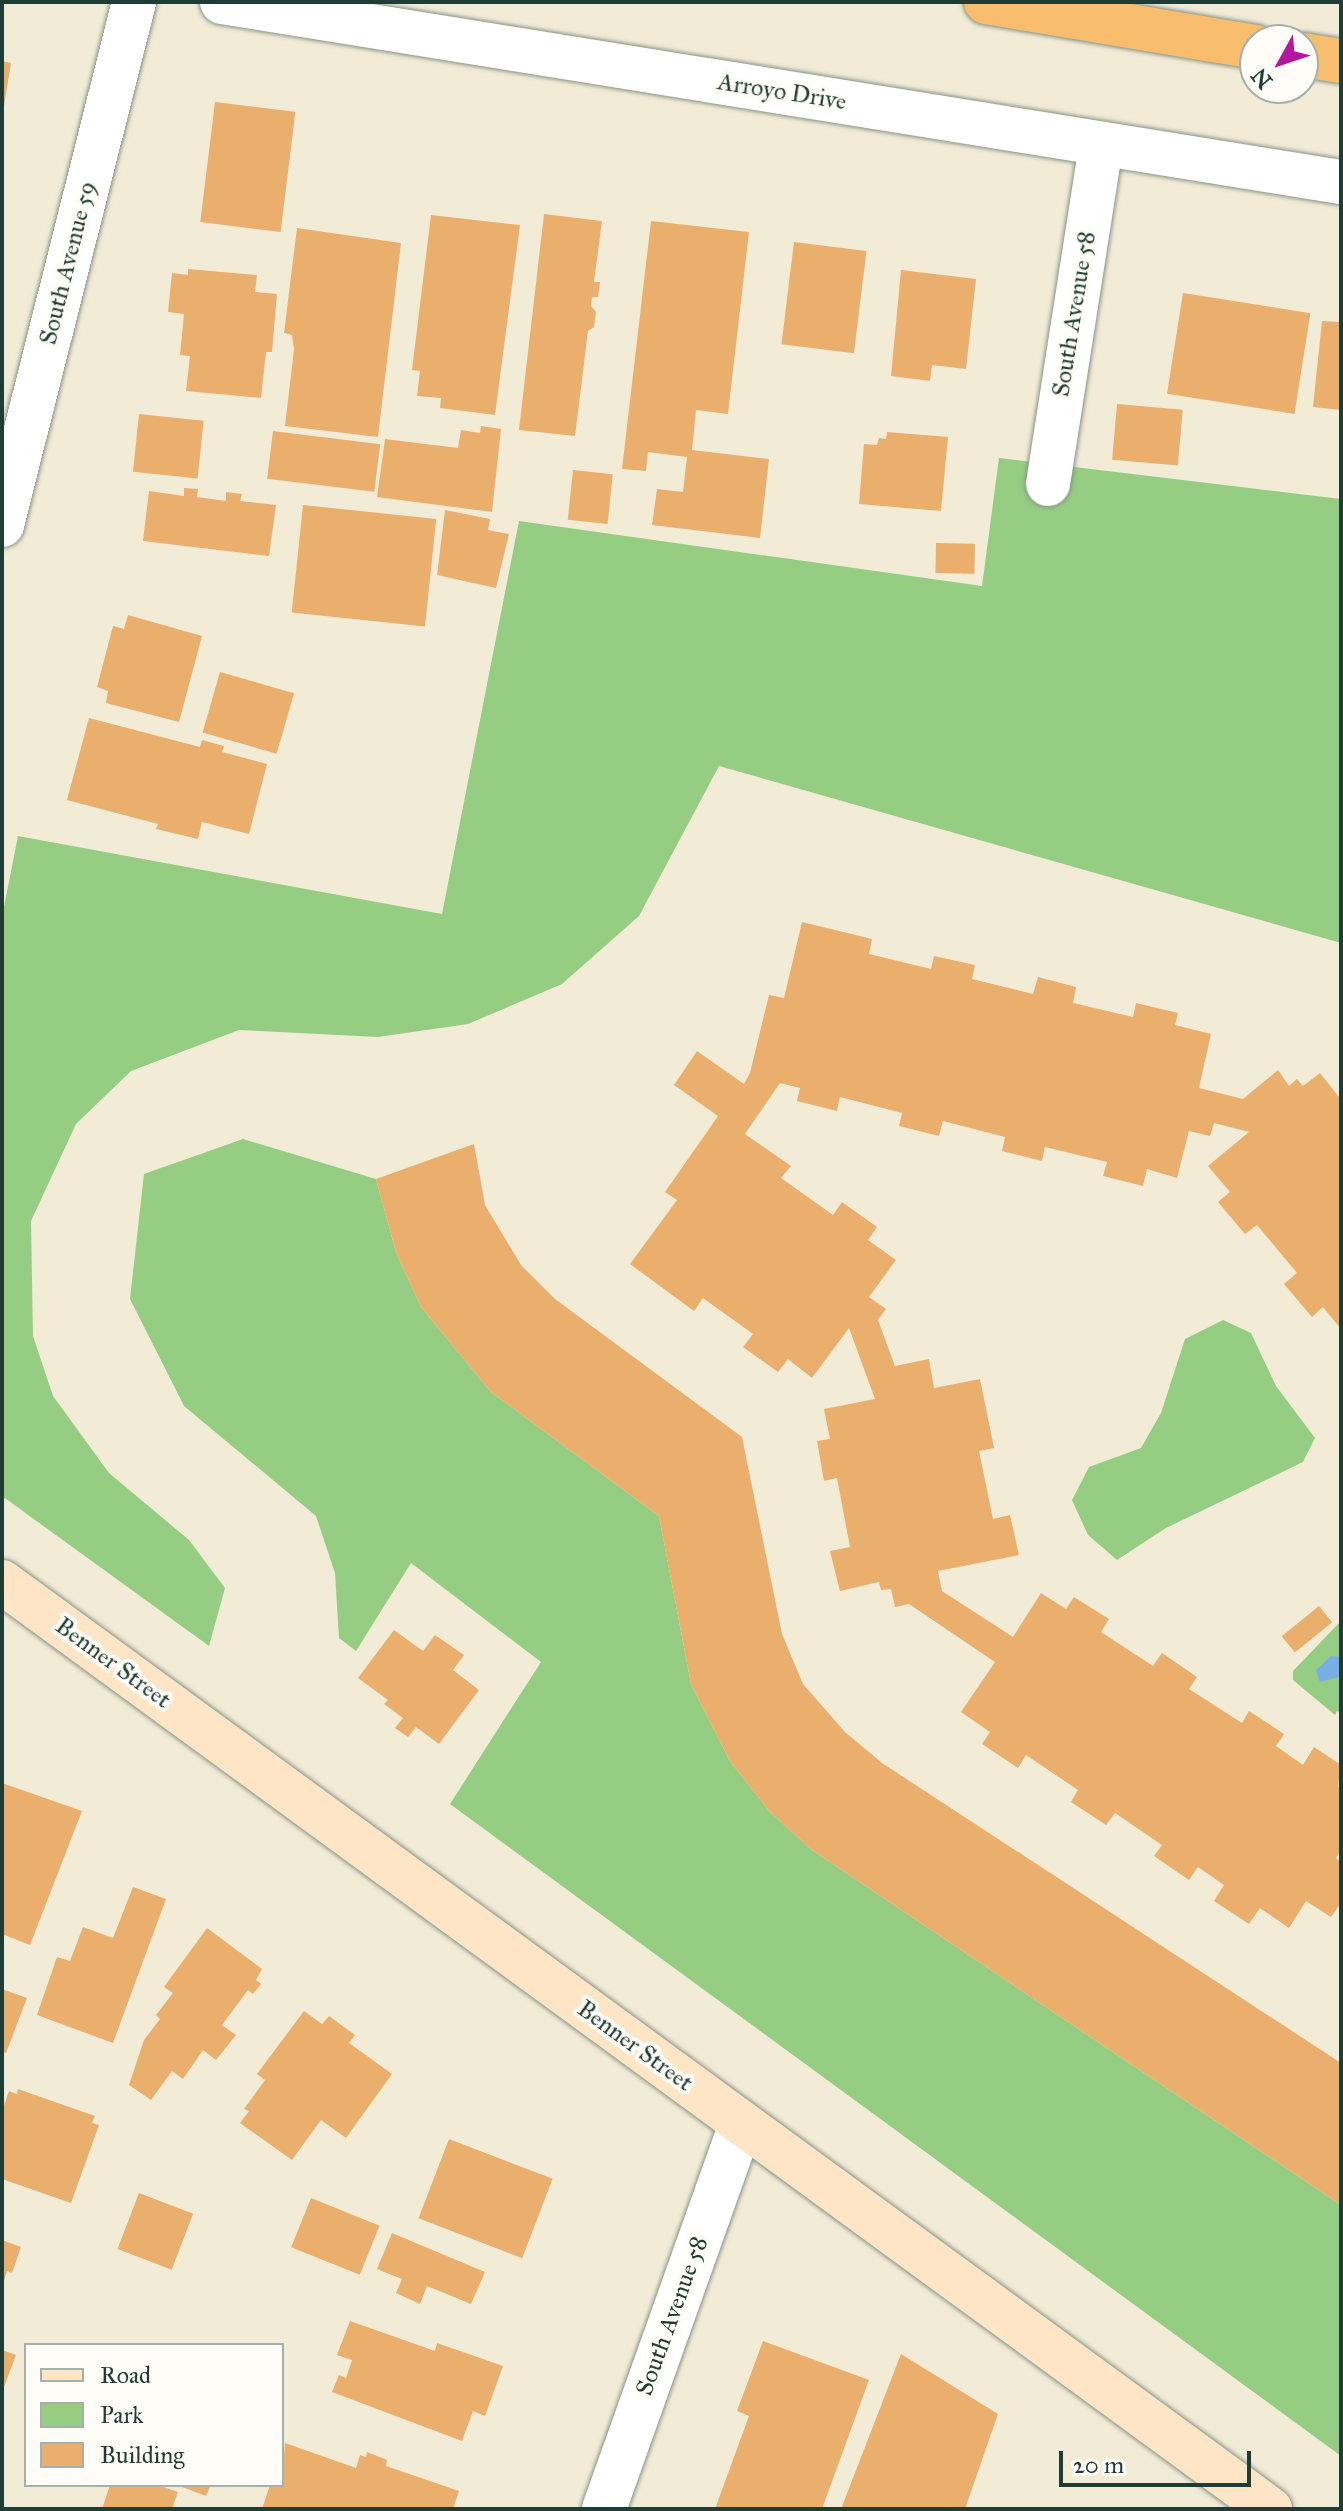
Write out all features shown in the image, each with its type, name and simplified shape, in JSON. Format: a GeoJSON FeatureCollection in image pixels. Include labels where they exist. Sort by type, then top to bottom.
{"type":"FeatureCollection","features":[{"type":"Feature","properties":{"kind":"highway"},"geometry":{"type":"LineString","coordinates":[[986,2],[1239,44]]}},
{"type":"Feature","properties":{"kind":"highway"},"geometry":{"type":"LineString","coordinates":[[1319,58],[1341,61]]}},
{"type":"Feature","properties":{"kind":"street","name":"South Avenue 59"},"geometry":{"type":"LineString","coordinates":[[2,525],[134,2]]}},
{"type":"Feature","properties":{"kind":"street","name":"Arroyo Drive"},"geometry":{"type":"LineString","coordinates":[[222,2],[1341,182]]}},
{"type":"Feature","properties":{"kind":"street","name":"South Avenue 58"},"geometry":{"type":"LineString","coordinates":[[1048,484],[1101,144]]}},
{"type":"Feature","properties":{"kind":"street","name":"Benner Street"},"geometry":{"type":"LineString","coordinates":[[2,1582],[1270,2509]]}},
{"type":"Feature","properties":{"kind":"street","name":"South Avenue 58"},"geometry":{"type":"LineString","coordinates":[[604,2509],[741,2124]]}},
{"type":"Feature","properties":{"kind":"green space"},"geometry":{"type":"Polygon","coordinates":[[[999,458],[1341,499],[1341,943],[719,766],[639,916],[562,984],[468,1024],[378,1037],[239,1030],[131,1071],[76,1124],[31,1221],[33,1336],[53,1396],[109,1473],[189,1540],[225,1588],[209,1646],[2,1496],[2,917],[18,836],[442,914],[519,521],[982,586],[999,458]]]}},
{"type":"Feature","properties":{"kind":"green space"},"geometry":{"type":"Polygon","coordinates":[[[243,1139],[376,1179],[396,1252],[421,1307],[491,1392],[659,1516],[691,1684],[730,1761],[769,1811],[812,1850],[1341,2205],[1341,2456],[450,1804],[541,1662],[411,1563],[356,1651],[339,1638],[335,1573],[316,1516],[184,1406],[130,1299],[144,1174],[243,1139]]]}},
{"type":"Feature","properties":{"kind":"green space"},"geometry":{"type":"Polygon","coordinates":[[[1223,1320],[1251,1333],[1276,1386],[1315,1438],[1303,1462],[1166,1528],[1117,1560],[1088,1535],[1072,1500],[1089,1467],[1141,1448],[1161,1413],[1185,1339],[1223,1320]]]}},
{"type":"Feature","properties":{"kind":"green space"},"geometry":{"type":"Polygon","coordinates":[[[1341,1591],[1341,1713],[1337,1711],[1335,1715],[1293,1680],[1293,1671],[1340,1622],[1341,1591]]]}},
{"type":"Feature","properties":{"kind":"water"},"geometry":{"type":"Polygon","coordinates":[[[1331,1656],[1341,1657],[1339,1677],[1320,1682],[1316,1670],[1331,1656]]]}},
{"type":"Feature","properties":{"kind":"building"},"geometry":{"type":"Polygon","coordinates":[[[2,61],[11,63],[4,106],[2,106],[2,61]]]}},
{"type":"Feature","properties":{"kind":"building"},"geometry":{"type":"Polygon","coordinates":[[[215,102],[295,112],[281,232],[200,222],[215,102]]]}},
{"type":"Feature","properties":{"kind":"building"},"geometry":{"type":"Polygon","coordinates":[[[544,214],[602,221],[594,282],[600,282],[598,297],[592,297],[591,306],[596,312],[594,327],[588,331],[575,436],[519,430],[544,214]]]}},
{"type":"Feature","properties":{"kind":"building"},"geometry":{"type":"Polygon","coordinates":[[[431,215],[520,225],[495,415],[440,408],[441,398],[417,396],[420,371],[412,370],[431,215]]]}},
{"type":"Feature","properties":{"kind":"building"},"geometry":{"type":"Polygon","coordinates":[[[651,221],[749,232],[728,414],[696,410],[692,450],[769,459],[760,538],[652,525],[657,489],[683,492],[687,457],[648,452],[646,471],[622,469],[651,221]]]}},
{"type":"Feature","properties":{"kind":"building"},"geometry":{"type":"Polygon","coordinates":[[[297,228],[401,243],[378,437],[285,426],[294,349],[292,335],[284,333],[297,228]]]}},
{"type":"Feature","properties":{"kind":"building"},"geometry":{"type":"Polygon","coordinates":[[[794,242],[866,251],[854,353],[781,344],[794,242]]]}},
{"type":"Feature","properties":{"kind":"building"},"geometry":{"type":"Polygon","coordinates":[[[188,269],[257,275],[255,292],[277,294],[272,352],[266,352],[261,398],[186,391],[190,356],[180,355],[184,314],[168,312],[172,273],[188,275],[188,269]]]}},
{"type":"Feature","properties":{"kind":"building"},"geometry":{"type":"Polygon","coordinates":[[[901,270],[976,279],[966,369],[932,365],[930,381],[891,376],[901,270]]]}},
{"type":"Feature","properties":{"kind":"building"},"geometry":{"type":"Polygon","coordinates":[[[1183,293],[1310,313],[1294,414],[1167,394],[1183,293]]]}},
{"type":"Feature","properties":{"kind":"building"},"geometry":{"type":"Polygon","coordinates":[[[1322,321],[1341,322],[1341,410],[1313,407],[1322,321]]]}},
{"type":"Feature","properties":{"kind":"building"},"geometry":{"type":"Polygon","coordinates":[[[1117,404],[1183,410],[1178,466],[1112,460],[1117,404]]]}},
{"type":"Feature","properties":{"kind":"building"},"geometry":{"type":"Polygon","coordinates":[[[139,414],[204,421],[198,478],[133,472],[139,414]]]}},
{"type":"Feature","properties":{"kind":"building"},"geometry":{"type":"Polygon","coordinates":[[[481,426],[501,429],[492,512],[377,497],[385,439],[458,448],[461,430],[480,433],[481,426]]]}},
{"type":"Feature","properties":{"kind":"building"},"geometry":{"type":"Polygon","coordinates":[[[273,431],[380,444],[374,492],[267,479],[273,431]]]}},
{"type":"Feature","properties":{"kind":"building"},"geometry":{"type":"Polygon","coordinates":[[[887,432],[948,437],[941,511],[859,504],[864,444],[877,445],[879,438],[886,439],[887,432]]]}},
{"type":"Feature","properties":{"kind":"building"},"geometry":{"type":"Polygon","coordinates":[[[573,470],[613,474],[608,524],[568,520],[573,470]]]}},
{"type":"Feature","properties":{"kind":"building"},"geometry":{"type":"Polygon","coordinates":[[[184,488],[198,489],[197,497],[226,501],[226,492],[242,494],[240,501],[276,505],[269,556],[143,541],[149,491],[184,496],[184,488]]]}},
{"type":"Feature","properties":{"kind":"building"},"geometry":{"type":"Polygon","coordinates":[[[303,505],[436,519],[425,626],[292,612],[303,505]]]}},
{"type":"Feature","properties":{"kind":"building"},"geometry":{"type":"Polygon","coordinates":[[[445,510],[490,519],[488,530],[509,534],[496,588],[437,575],[445,510]]]}},
{"type":"Feature","properties":{"kind":"building"},"geometry":{"type":"Polygon","coordinates":[[[936,543],[975,544],[974,574],[935,573],[936,543]]]}},
{"type":"Feature","properties":{"kind":"building"},"geometry":{"type":"Polygon","coordinates":[[[128,615],[202,636],[179,722],[106,703],[108,691],[97,687],[113,626],[124,629],[128,615]]]}},
{"type":"Feature","properties":{"kind":"building"},"geometry":{"type":"Polygon","coordinates":[[[220,672],[294,693],[277,754],[203,733],[220,672]]]}},
{"type":"Feature","properties":{"kind":"building"},"geometry":{"type":"Polygon","coordinates":[[[89,718],[200,747],[202,740],[224,746],[222,752],[267,764],[249,834],[202,822],[198,839],[156,829],[158,824],[67,800],[89,718]]]}},
{"type":"Feature","properties":{"kind":"building"},"geometry":{"type":"Polygon","coordinates":[[[802,922],[872,939],[869,954],[931,969],[934,956],[975,965],[972,979],[1033,994],[1038,977],[1076,987],[1073,1003],[1133,1017],[1136,1003],[1178,1013],[1175,1025],[1211,1034],[1199,1088],[1243,1099],[1278,1070],[1289,1086],[1297,1079],[1303,1086],[1320,1073],[1339,1097],[1341,1095],[1341,1329],[1323,1307],[1312,1317],[1284,1284],[1297,1273],[1257,1225],[1245,1234],[1218,1202],[1230,1192],[1208,1166],[1249,1132],[1214,1123],[1210,1136],[1189,1131],[1177,1178],[1147,1169],[1143,1186],[1103,1176],[1107,1162],[1045,1147],[1042,1161],[1002,1151],[1005,1137],[943,1121],[939,1136],[899,1126],[902,1113],[840,1097],[837,1111],[797,1101],[800,1088],[780,1083],[745,1134],[791,1166],[781,1178],[833,1215],[842,1202],[877,1227],[868,1240],[896,1260],[869,1297],[886,1309],[878,1320],[895,1366],[929,1359],[934,1388],[980,1379],[994,1448],[979,1451],[993,1519],[1010,1515],[1019,1555],[938,1571],[942,1591],[1013,1637],[1041,1593],[1066,1609],[1074,1597],[1109,1619],[1101,1632],[1153,1666],[1162,1653],[1197,1677],[1189,1689],[1242,1723],[1249,1711],[1284,1734],[1276,1746],[1303,1765],[1314,1747],[1341,1765],[1338,1787],[1341,1789],[1341,1850],[1336,1858],[1341,1862],[1341,1903],[1331,1917],[1306,1901],[1289,1928],[1260,1908],[1249,1924],[1214,1901],[1224,1885],[1198,1867],[1189,1880],[1154,1856],[1162,1845],[1115,1813],[1106,1825],[1071,1802],[1078,1790],[1026,1755],[1018,1768],[982,1744],[990,1732],[961,1712],[995,1662],[909,1604],[895,1607],[891,1589],[881,1590],[879,1582],[840,1591],[830,1551],[850,1547],[837,1478],[824,1481],[817,1441],[830,1439],[824,1409],[875,1399],[849,1328],[812,1378],[788,1359],[778,1372],[743,1347],[753,1334],[703,1298],[694,1311],[630,1264],[677,1200],[665,1192],[718,1116],[674,1085],[697,1051],[744,1084],[750,1073],[769,995],[784,998],[802,922]]]}},
{"type":"Feature","properties":{"kind":"building"},"geometry":{"type":"Polygon","coordinates":[[[474,1144],[485,1205],[521,1265],[555,1299],[742,1437],[782,1634],[803,1684],[845,1732],[882,1763],[1341,2063],[1341,2205],[812,1850],[769,1811],[730,1761],[691,1684],[659,1516],[491,1392],[421,1307],[396,1252],[376,1179],[474,1144]]]}},
{"type":"Feature","properties":{"kind":"building"},"geometry":{"type":"Polygon","coordinates":[[[1319,1606],[1332,1622],[1295,1653],[1282,1636],[1319,1606]]]}},
{"type":"Feature","properties":{"kind":"building"},"geometry":{"type":"Polygon","coordinates":[[[394,1630],[423,1651],[435,1635],[464,1655],[453,1670],[479,1690],[439,1744],[416,1727],[408,1737],[395,1728],[403,1718],[384,1704],[388,1700],[358,1678],[394,1630]]]}},
{"type":"Feature","properties":{"kind":"building"},"geometry":{"type":"Polygon","coordinates":[[[2,1783],[82,1811],[30,1945],[2,1934],[2,1783]]]}},
{"type":"Feature","properties":{"kind":"building"},"geometry":{"type":"Polygon","coordinates":[[[133,1887],[166,1899],[113,2043],[37,2015],[57,1957],[70,1961],[83,1927],[113,1938],[133,1887]]]}},
{"type":"Feature","properties":{"kind":"building"},"geometry":{"type":"Polygon","coordinates":[[[207,1928],[262,1969],[256,1980],[261,1984],[253,1994],[248,1990],[222,2025],[236,2035],[216,2060],[203,2050],[183,2079],[172,2071],[151,2100],[129,2085],[144,2040],[160,2019],[156,2015],[173,1993],[164,1987],[207,1928]]]}},
{"type":"Feature","properties":{"kind":"building"},"geometry":{"type":"Polygon","coordinates":[[[2,1989],[27,1998],[6,2053],[2,2052],[2,1989]]]}},
{"type":"Feature","properties":{"kind":"building"},"geometry":{"type":"Polygon","coordinates":[[[304,2011],[322,2024],[329,2016],[355,2035],[349,2043],[392,2074],[346,2138],[321,2120],[292,2160],[240,2123],[249,2111],[244,2109],[265,2080],[257,2074],[304,2011]]]}},
{"type":"Feature","properties":{"kind":"building"},"geometry":{"type":"Polygon","coordinates":[[[18,2089],[95,2116],[92,2123],[99,2125],[71,2203],[2,2179],[2,2111],[9,2091],[17,2094],[18,2089]]]}},
{"type":"Feature","properties":{"kind":"building"},"geometry":{"type":"Polygon","coordinates":[[[449,2139],[553,2179],[522,2258],[419,2218],[449,2139]]]}},
{"type":"Feature","properties":{"kind":"building"},"geometry":{"type":"Polygon","coordinates":[[[139,2193],[193,2214],[172,2270],[117,2249],[139,2193]]]}},
{"type":"Feature","properties":{"kind":"building"},"geometry":{"type":"Polygon","coordinates":[[[311,2198],[380,2226],[360,2275],[291,2247],[311,2198]]]}},
{"type":"Feature","properties":{"kind":"building"},"geometry":{"type":"Polygon","coordinates":[[[392,2233],[485,2272],[471,2304],[427,2286],[420,2304],[396,2293],[402,2279],[377,2269],[392,2233]]]}},
{"type":"Feature","properties":{"kind":"building"},"geometry":{"type":"Polygon","coordinates":[[[2,2240],[21,2247],[12,2273],[7,2271],[3,2284],[2,2240]]]}},
{"type":"Feature","properties":{"kind":"building"},"geometry":{"type":"Polygon","coordinates":[[[350,2321],[435,2351],[437,2343],[503,2366],[485,2416],[473,2411],[462,2441],[332,2392],[339,2375],[346,2378],[352,2360],[337,2355],[350,2321]]]}},
{"type":"Feature","properties":{"kind":"building"},"geometry":{"type":"Polygon","coordinates":[[[763,2341],[869,2380],[822,2509],[715,2509],[749,2416],[737,2411],[763,2341]]]}},
{"type":"Feature","properties":{"kind":"building"},"geometry":{"type":"Polygon","coordinates":[[[2,2350],[16,2355],[4,2387],[2,2387],[2,2350]]]}},
{"type":"Feature","properties":{"kind":"building"},"geometry":{"type":"Polygon","coordinates":[[[901,2354],[998,2414],[965,2509],[841,2509],[901,2354]]]}},
{"type":"Feature","properties":{"kind":"building"},"geometry":{"type":"Polygon","coordinates":[[[285,2443],[356,2468],[360,2455],[366,2457],[367,2452],[387,2460],[386,2466],[459,2491],[453,2509],[262,2509],[269,2487],[284,2487],[285,2443]]]}},
{"type":"Feature","properties":{"kind":"building"},"geometry":{"type":"Polygon","coordinates":[[[109,2487],[164,2487],[178,2492],[172,2509],[102,2509],[109,2487]]]}},
{"type":"Feature","properties":{"kind":"building"},"geometry":{"type":"Polygon","coordinates":[[[182,2487],[210,2487],[206,2496],[182,2487]]]}}]}
